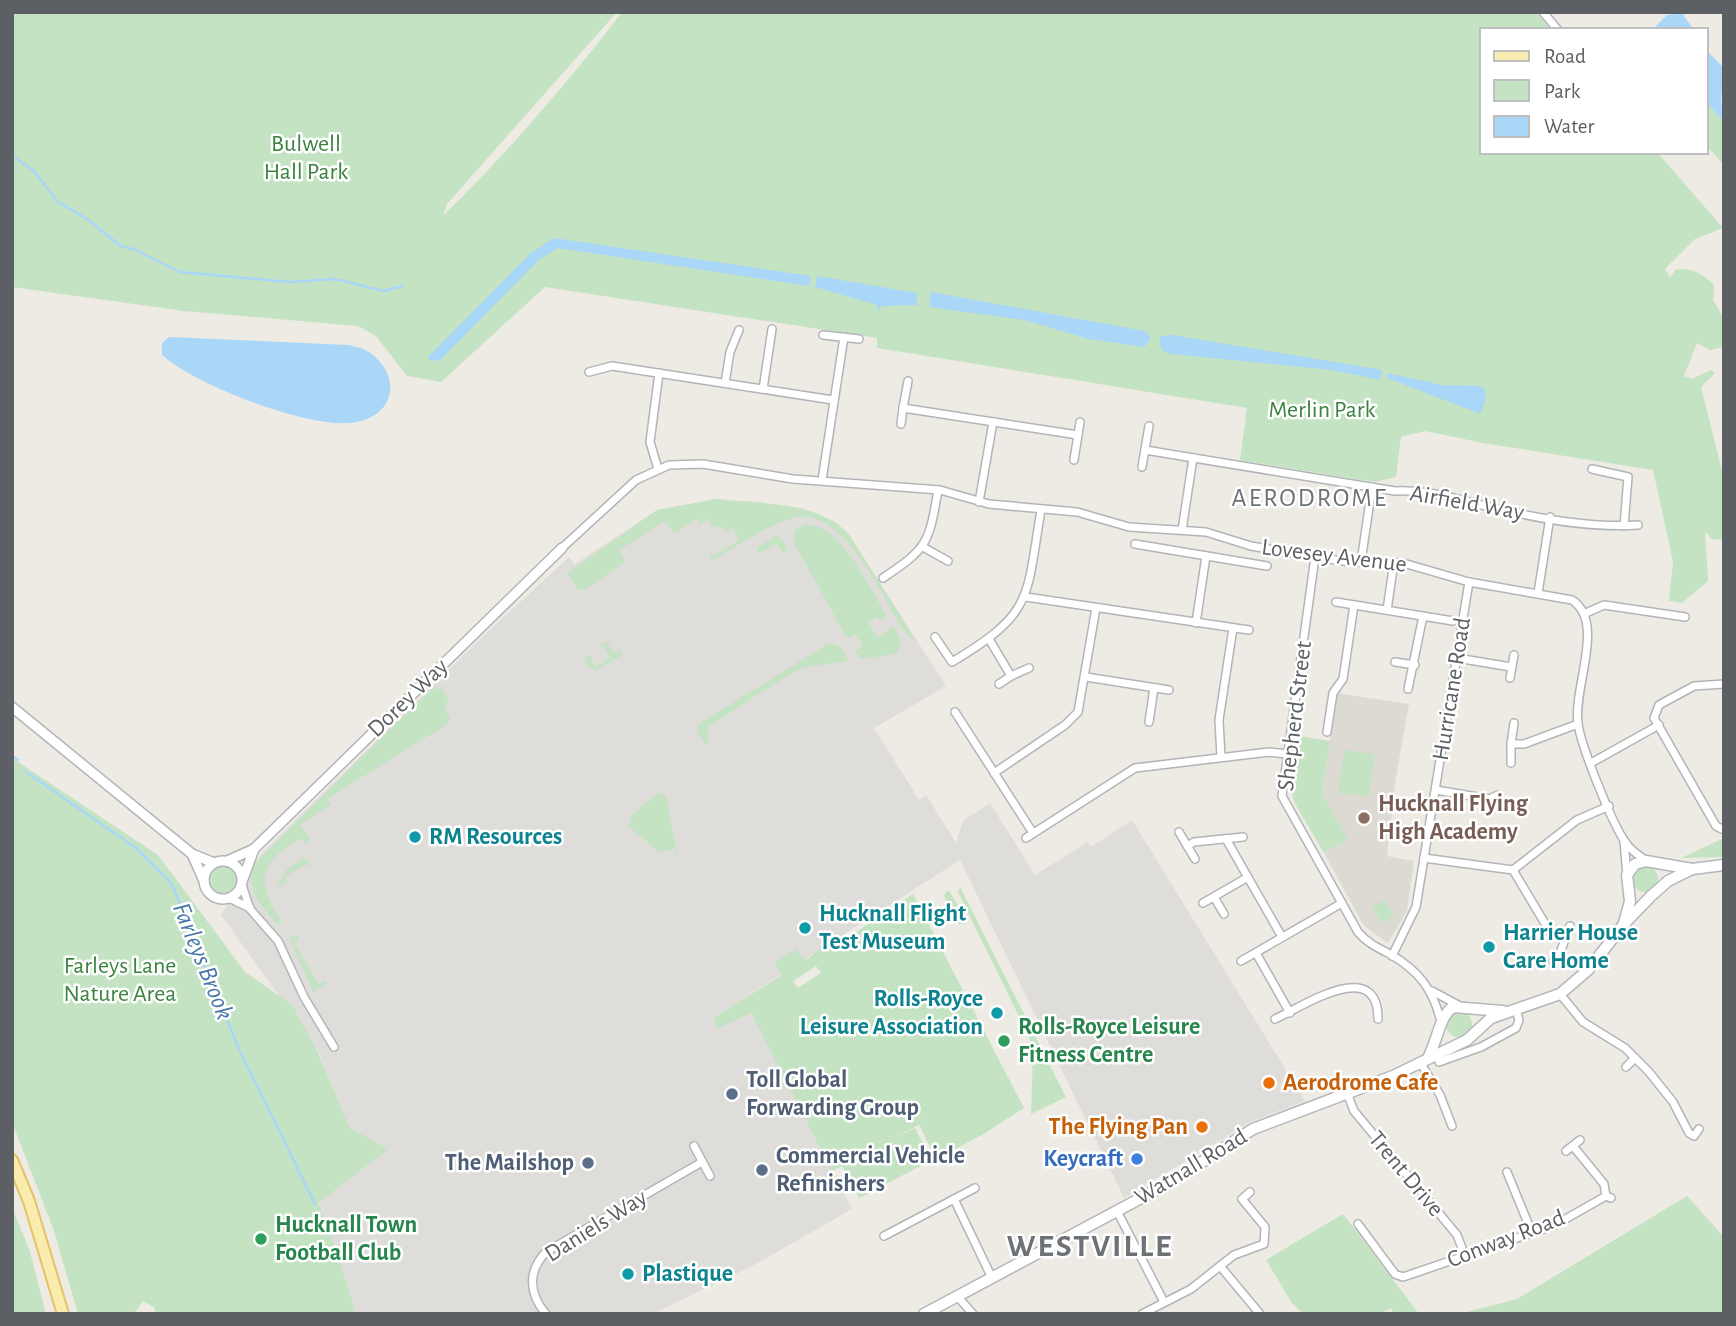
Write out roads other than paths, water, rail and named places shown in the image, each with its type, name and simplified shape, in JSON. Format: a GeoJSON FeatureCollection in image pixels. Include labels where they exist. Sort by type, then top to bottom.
{"type":"FeatureCollection","features":[{"type":"Feature","properties":{"kind":"main road","name":"Watnall Road"},"geometry":{"type":"LineString","coordinates":[[1650,862],[1692,869],[1721,866]]}},
{"type":"Feature","properties":{"kind":"main road"},"geometry":{"type":"LineString","coordinates":[[1624,924],[1630,901],[1628,880],[1635,864],[1650,862],[1663,878],[1655,893],[1637,895],[1628,880]]}},
{"type":"Feature","properties":{"kind":"main road","name":"Watnall Road"},"geometry":{"type":"LineString","coordinates":[[924,1314],[1179,1177],[1253,1129],[1393,1076],[1461,1042],[1510,1010],[1560,994],[1588,970],[1624,924],[1655,893],[1668,881],[1692,869]]}},
{"type":"Feature","properties":{"kind":"main road","name":"Watnall Road"},"geometry":{"type":"LineString","coordinates":[[1462,1006],[1510,1010]]}},
{"type":"Feature","properties":{"kind":"main road"},"geometry":{"type":"LineString","coordinates":[[1424,1059],[1446,1011],[1462,1006],[1476,1018],[1476,1030]]}},
{"type":"Feature","properties":{"kind":"main road"},"geometry":{"type":"LineString","coordinates":[[1441,1025],[1449,1039],[1461,1042]]}},
{"type":"Feature","properties":{"kind":"main road"},"geometry":{"type":"LineString","coordinates":[[12,1160],[29,1201],[64,1314]]}},
{"type":"Feature","properties":{"kind":"street"},"geometry":{"type":"LineString","coordinates":[[1543,12],[1556,28]]}},
{"type":"Feature","properties":{"kind":"street"},"geometry":{"type":"LineString","coordinates":[[764,389],[772,329]]}},
{"type":"Feature","properties":{"kind":"street"},"geometry":{"type":"LineString","coordinates":[[725,383],[730,352],[739,330]]}},
{"type":"Feature","properties":{"kind":"street"},"geometry":{"type":"LineString","coordinates":[[823,335],[859,340]]}},
{"type":"Feature","properties":{"kind":"street"},"geometry":{"type":"LineString","coordinates":[[822,480],[844,338]]}},
{"type":"Feature","properties":{"kind":"street"},"geometry":{"type":"LineString","coordinates":[[589,372],[612,366],[833,400]]}},
{"type":"Feature","properties":{"kind":"street"},"geometry":{"type":"LineString","coordinates":[[562,548],[626,488],[658,469],[650,442],[659,373]]}},
{"type":"Feature","properties":{"kind":"street"},"geometry":{"type":"LineString","coordinates":[[901,424],[908,381]]}},
{"type":"Feature","properties":{"kind":"street"},"geometry":{"type":"LineString","coordinates":[[903,408],[1078,435]]}},
{"type":"Feature","properties":{"kind":"street"},"geometry":{"type":"LineString","coordinates":[[979,502],[993,422]]}},
{"type":"Feature","properties":{"kind":"street"},"geometry":{"type":"LineString","coordinates":[[1074,460],[1080,422]]}},
{"type":"Feature","properties":{"kind":"street"},"geometry":{"type":"LineString","coordinates":[[1142,467],[1149,426]]}},
{"type":"Feature","properties":{"kind":"street","name":"Airfield Way"},"geometry":{"type":"LineString","coordinates":[[1145,450],[1373,487],[1449,496],[1494,508],[1550,517],[1624,526],[1638,525]]}},
{"type":"Feature","properties":{"kind":"street"},"geometry":{"type":"LineString","coordinates":[[1182,530],[1193,458]]}},
{"type":"Feature","properties":{"kind":"street","name":"Lovesey Avenue"},"geometry":{"type":"LineString","coordinates":[[658,469],[703,464],[793,479],[938,490],[979,502],[1077,512],[1154,530],[1206,532],[1251,546],[1315,557],[1394,562],[1469,582],[1572,600],[1586,613]]}},
{"type":"Feature","properties":{"kind":"street"},"geometry":{"type":"LineString","coordinates":[[1592,469],[1628,477],[1624,526]]}},
{"type":"Feature","properties":{"kind":"street"},"geometry":{"type":"LineString","coordinates":[[1361,562],[1373,487]]}},
{"type":"Feature","properties":{"kind":"street"},"geometry":{"type":"LineString","coordinates":[[883,578],[914,557],[923,547],[932,527],[938,490]]}},
{"type":"Feature","properties":{"kind":"street"},"geometry":{"type":"LineString","coordinates":[[935,637],[952,662],[989,639],[1017,613],[1026,597],[1041,510]]}},
{"type":"Feature","properties":{"kind":"street"},"geometry":{"type":"LineString","coordinates":[[1538,593],[1550,517]]}},
{"type":"Feature","properties":{"kind":"street"},"geometry":{"type":"LineString","coordinates":[[1135,544],[1267,566]]}},
{"type":"Feature","properties":{"kind":"street"},"geometry":{"type":"LineString","coordinates":[[923,547],[948,561]]}},
{"type":"Feature","properties":{"kind":"street","name":"Dorey Way"},"geometry":{"type":"LineString","coordinates":[[227,861],[254,849],[562,548]]}},
{"type":"Feature","properties":{"kind":"street"},"geometry":{"type":"LineString","coordinates":[[1196,622],[1206,556]]}},
{"type":"Feature","properties":{"kind":"street","name":"Shepherd Street"},"geometry":{"type":"LineString","coordinates":[[1315,557],[1282,796],[1363,938],[1410,966],[1429,988],[1462,1006]]}},
{"type":"Feature","properties":{"kind":"street"},"geometry":{"type":"LineString","coordinates":[[1387,610],[1394,562]]}},
{"type":"Feature","properties":{"kind":"street","name":"Hurricane Road"},"geometry":{"type":"LineString","coordinates":[[1392,956],[1416,907],[1469,582]]}},
{"type":"Feature","properties":{"kind":"street"},"geometry":{"type":"LineString","coordinates":[[1026,597],[1249,630]]}},
{"type":"Feature","properties":{"kind":"street"},"geometry":{"type":"LineString","coordinates":[[1336,602],[1453,621]]}},
{"type":"Feature","properties":{"kind":"street"},"geometry":{"type":"LineString","coordinates":[[1672,615],[1673,604]]}},
{"type":"Feature","properties":{"kind":"street"},"geometry":{"type":"LineString","coordinates":[[1326,732],[1333,693],[1343,679],[1354,605]]}},
{"type":"Feature","properties":{"kind":"street"},"geometry":{"type":"LineString","coordinates":[[1628,880],[1624,841],[1591,763],[1578,724],[1579,691],[1588,632],[1586,613],[1604,605],[1685,618]]}},
{"type":"Feature","properties":{"kind":"street"},"geometry":{"type":"LineString","coordinates":[[994,773],[1072,719],[1082,702],[1096,608]]}},
{"type":"Feature","properties":{"kind":"street"},"geometry":{"type":"LineString","coordinates":[[1408,688],[1415,665],[1423,616]]}},
{"type":"Feature","properties":{"kind":"street"},"geometry":{"type":"LineString","coordinates":[[1221,757],[1219,720],[1233,628]]}},
{"type":"Feature","properties":{"kind":"street"},"geometry":{"type":"LineString","coordinates":[[989,639],[1011,677]]}},
{"type":"Feature","properties":{"kind":"street"},"geometry":{"type":"LineString","coordinates":[[1510,678],[1514,655]]}},
{"type":"Feature","properties":{"kind":"street"},"geometry":{"type":"LineString","coordinates":[[1457,658],[1511,667]]}},
{"type":"Feature","properties":{"kind":"street"},"geometry":{"type":"LineString","coordinates":[[1395,662],[1415,665]]}},
{"type":"Feature","properties":{"kind":"street"},"geometry":{"type":"LineString","coordinates":[[999,684],[1029,668]]}},
{"type":"Feature","properties":{"kind":"street"},"geometry":{"type":"LineString","coordinates":[[1086,677],[1169,690]]}},
{"type":"Feature","properties":{"kind":"street"},"geometry":{"type":"LineString","coordinates":[[1724,684],[1695,686],[1659,705],[1654,718],[1716,826],[1724,830]]}},
{"type":"Feature","properties":{"kind":"street"},"geometry":{"type":"LineString","coordinates":[[1149,722],[1154,688]]}},
{"type":"Feature","properties":{"kind":"street"},"geometry":{"type":"LineString","coordinates":[[12,707],[192,854],[214,863],[227,861],[238,867],[250,909]]}},
{"type":"Feature","properties":{"kind":"street"},"geometry":{"type":"LineString","coordinates":[[955,712],[1029,835],[1135,768],[1269,752],[1287,754]]}},
{"type":"Feature","properties":{"kind":"street"},"geometry":{"type":"LineString","coordinates":[[1511,763],[1514,723]]}},
{"type":"Feature","properties":{"kind":"street"},"geometry":{"type":"LineString","coordinates":[[1511,744],[1524,744],[1578,724]]}},
{"type":"Feature","properties":{"kind":"street"},"geometry":{"type":"LineString","coordinates":[[1591,763],[1659,725]]}},
{"type":"Feature","properties":{"kind":"street"},"geometry":{"type":"LineString","coordinates":[[1436,790],[1489,799],[1498,795]]}},
{"type":"Feature","properties":{"kind":"street"},"geometry":{"type":"LineString","coordinates":[[1488,812],[1489,799]]}},
{"type":"Feature","properties":{"kind":"street"},"geometry":{"type":"LineString","coordinates":[[1424,858],[1513,870],[1577,820],[1609,806]]}},
{"type":"Feature","properties":{"kind":"street"},"geometry":{"type":"LineString","coordinates":[[1179,832],[1195,859]]}},
{"type":"Feature","properties":{"kind":"street"},"geometry":{"type":"LineString","coordinates":[[1188,846],[1194,842],[1243,837]]}},
{"type":"Feature","properties":{"kind":"street"},"geometry":{"type":"LineString","coordinates":[[1226,839],[1282,937]]}},
{"type":"Feature","properties":{"kind":"street"},"geometry":{"type":"LineString","coordinates":[[1624,841],[1650,862]]}},
{"type":"Feature","properties":{"kind":"street","name":"Dorey Way"},"geometry":{"type":"LineString","coordinates":[[242,882],[254,849]]}},
{"type":"Feature","properties":{"kind":"street"},"geometry":{"type":"LineString","coordinates":[[192,854],[205,885],[217,898],[229,898],[250,909],[278,941],[304,997],[334,1047]]}},
{"type":"Feature","properties":{"kind":"street"},"geometry":{"type":"LineString","coordinates":[[205,885],[206,872],[214,863]]}},
{"type":"Feature","properties":{"kind":"street"},"geometry":{"type":"LineString","coordinates":[[1513,870],[1550,932],[1565,940]]}},
{"type":"Feature","properties":{"kind":"street"},"geometry":{"type":"LineString","coordinates":[[1203,903],[1248,877]]}},
{"type":"Feature","properties":{"kind":"street"},"geometry":{"type":"LineString","coordinates":[[229,898],[242,882]]}},
{"type":"Feature","properties":{"kind":"street"},"geometry":{"type":"LineString","coordinates":[[1214,897],[1224,914]]}},
{"type":"Feature","properties":{"kind":"street"},"geometry":{"type":"LineString","coordinates":[[1241,961],[1342,903]]}},
{"type":"Feature","properties":{"kind":"street"},"geometry":{"type":"LineString","coordinates":[[1553,961],[1560,953],[1570,926]]}},
{"type":"Feature","properties":{"kind":"street"},"geometry":{"type":"LineString","coordinates":[[1256,953],[1290,1013]]}},
{"type":"Feature","properties":{"kind":"street"},"geometry":{"type":"LineString","coordinates":[[1275,1019],[1335,989],[1354,988],[1366,991],[1374,1000],[1378,1019]]}},
{"type":"Feature","properties":{"kind":"street","name":"Shepherd Street"},"geometry":{"type":"LineString","coordinates":[[1429,988],[1441,1025]]}},
{"type":"Feature","properties":{"kind":"street"},"geometry":{"type":"LineString","coordinates":[[1560,994],[1583,1022],[1625,1048],[1635,1058],[1673,1102],[1685,1129],[1694,1136],[1699,1129]]}},
{"type":"Feature","properties":{"kind":"street"},"geometry":{"type":"LineString","coordinates":[[1438,1062],[1481,1046],[1516,1028],[1519,1020],[1510,1010]]}},
{"type":"Feature","properties":{"kind":"street"},"geometry":{"type":"LineString","coordinates":[[1626,1067],[1635,1058]]}},
{"type":"Feature","properties":{"kind":"street"},"geometry":{"type":"LineString","coordinates":[[1424,1059],[1451,1126]]}},
{"type":"Feature","properties":{"kind":"street","name":"Trent Drive"},"geometry":{"type":"LineString","coordinates":[[1347,1093],[1354,1111],[1457,1235],[1465,1256]]}},
{"type":"Feature","properties":{"kind":"street"},"geometry":{"type":"LineString","coordinates":[[694,1146],[710,1176]]}},
{"type":"Feature","properties":{"kind":"street","name":"Conway Road"},"geometry":{"type":"LineString","coordinates":[[1358,1224],[1395,1274],[1403,1277],[1555,1225],[1608,1197],[1604,1184],[1573,1146]]}},
{"type":"Feature","properties":{"kind":"street","name":"Daniels Way"},"geometry":{"type":"LineString","coordinates":[[546,1314],[534,1296],[531,1281],[537,1264],[546,1252],[702,1161]]}},
{"type":"Feature","properties":{"kind":"street"},"geometry":{"type":"LineString","coordinates":[[1507,1172],[1532,1233]]}},
{"type":"Feature","properties":{"kind":"street"},"geometry":{"type":"LineString","coordinates":[[884,1236],[975,1188]]}},
{"type":"Feature","properties":{"kind":"street"},"geometry":{"type":"LineString","coordinates":[[1142,1314],[1191,1289],[1247,1248],[1264,1244],[1265,1227],[1236,1191]]}},
{"type":"Feature","properties":{"kind":"street"},"geometry":{"type":"LineString","coordinates":[[1242,1199],[1250,1192]]}},
{"type":"Feature","properties":{"kind":"street"},"geometry":{"type":"LineString","coordinates":[[954,1199],[992,1278]]}},
{"type":"Feature","properties":{"kind":"street"},"geometry":{"type":"LineString","coordinates":[[1117,1211],[1164,1302]]}},
{"type":"Feature","properties":{"kind":"street"},"geometry":{"type":"LineString","coordinates":[[1220,1266],[1260,1314]]}},
{"type":"Feature","properties":{"kind":"street"},"geometry":{"type":"LineString","coordinates":[[957,1296],[973,1314]]}},
{"type":"Feature","properties":{"kind":"water"},"geometry":{"type":"Polygon","coordinates":[[[1682,13],[1693,28],[1654,28],[1667,15],[1682,13]]]}},
{"type":"Feature","properties":{"kind":"water"},"geometry":{"type":"Polygon","coordinates":[[[1708,52],[1724,68],[1721,100],[1724,122],[1708,104],[1708,52]]]}},
{"type":"Feature","properties":{"kind":"water"},"geometry":{"type":"Polygon","coordinates":[[[554,238],[811,276],[809,286],[558,248],[540,259],[440,360],[431,361],[428,357],[531,253],[554,238]]]}},
{"type":"Feature","properties":{"kind":"water"},"geometry":{"type":"Polygon","coordinates":[[[817,276],[917,293],[917,305],[882,306],[878,311],[877,305],[815,287],[817,276]]]}},
{"type":"Feature","properties":{"kind":"water"},"geometry":{"type":"Polygon","coordinates":[[[931,292],[1145,331],[1151,338],[1144,347],[1089,339],[1024,320],[929,307],[931,292]]]}},
{"type":"Feature","properties":{"kind":"water"},"geometry":{"type":"Polygon","coordinates":[[[1172,335],[1382,370],[1380,380],[1332,370],[1171,354],[1162,350],[1159,341],[1161,336],[1172,335]]]}},
{"type":"Feature","properties":{"kind":"water"},"geometry":{"type":"Polygon","coordinates":[[[169,337],[349,345],[367,351],[379,361],[390,382],[390,392],[387,402],[370,418],[337,423],[313,420],[255,403],[178,367],[162,355],[162,343],[169,337]]]}},
{"type":"Feature","properties":{"kind":"water"},"geometry":{"type":"Polygon","coordinates":[[[1387,373],[1442,385],[1479,386],[1485,389],[1486,397],[1481,413],[1387,378],[1387,373]]]}},
{"type":"Feature","properties":{"kind":"waterway"},"geometry":{"type":"LineString","coordinates":[[12,155],[34,171],[58,202],[89,220],[120,246],[133,249],[180,272],[289,282],[335,279],[383,291],[403,286]]}},
{"type":"Feature","properties":{"kind":"waterway","name":"Farleys Brook"},"geometry":{"type":"LineString","coordinates":[[12,756],[18,760]]}},
{"type":"Feature","properties":{"kind":"waterway","name":"Farleys Brook"},"geometry":{"type":"LineString","coordinates":[[26,772],[136,848],[172,884],[238,1047],[315,1204]]}},
{"type":"Feature","properties":{"kind":"place","name":"Hucknall Flying High Academy"},"geometry":{"type":"Point","coordinates":[1364,818]}},
{"type":"Feature","properties":{"kind":"place","name":"RM Resources"},"geometry":{"type":"Point","coordinates":[415,837]}},
{"type":"Feature","properties":{"kind":"place","name":"Hucknall Flight Test Museum"},"geometry":{"type":"Point","coordinates":[805,928]}},
{"type":"Feature","properties":{"kind":"place","name":"Harrier House Care Home"},"geometry":{"type":"Point","coordinates":[1489,947]}},
{"type":"Feature","properties":{"kind":"place","name":"Rolls-Royce Leisure Association"},"geometry":{"type":"Point","coordinates":[997,1013]}},
{"type":"Feature","properties":{"kind":"place","name":"Rolls-Royce Leisure Fitness Centre"},"geometry":{"type":"Point","coordinates":[1004,1041]}},
{"type":"Feature","properties":{"kind":"place","name":"Aerodrome Cafe"},"geometry":{"type":"Point","coordinates":[1269,1083]}},
{"type":"Feature","properties":{"kind":"place","name":"Toll Global Forwarding Group"},"geometry":{"type":"Point","coordinates":[732,1094]}},
{"type":"Feature","properties":{"kind":"place","name":"The Flying Pan"},"geometry":{"type":"Point","coordinates":[1202,1127]}},
{"type":"Feature","properties":{"kind":"place","name":"Keycraft"},"geometry":{"type":"Point","coordinates":[1137,1159]}},
{"type":"Feature","properties":{"kind":"place","name":"The Mailshop"},"geometry":{"type":"Point","coordinates":[588,1163]}},
{"type":"Feature","properties":{"kind":"place","name":"Commercial Vehicle Refinishers"},"geometry":{"type":"Point","coordinates":[762,1170]}},
{"type":"Feature","properties":{"kind":"place","name":"Hucknall Town Football Club"},"geometry":{"type":"Point","coordinates":[261,1239]}},
{"type":"Feature","properties":{"kind":"place","name":"Plastique"},"geometry":{"type":"Point","coordinates":[628,1274]}},
{"type":"Feature","properties":{"kind":"district","name":"AERODROME"},"geometry":{"type":"Point","coordinates":[1310,498]}},
{"type":"Feature","properties":{"kind":"district","name":"WESTVILLE"},"geometry":{"type":"Point","coordinates":[1090,1246]}},
{"type":"Feature","properties":{"kind":"park label","name":"Bulwell Hall Park"},"geometry":{"type":"Point","coordinates":[306,158]}},
{"type":"Feature","properties":{"kind":"park label","name":"Merlin Park"},"geometry":{"type":"Point","coordinates":[1322,410]}},
{"type":"Feature","properties":{"kind":"park label","name":"Farleys Lane Nature Area"},"geometry":{"type":"Point","coordinates":[120,980]}}]}
